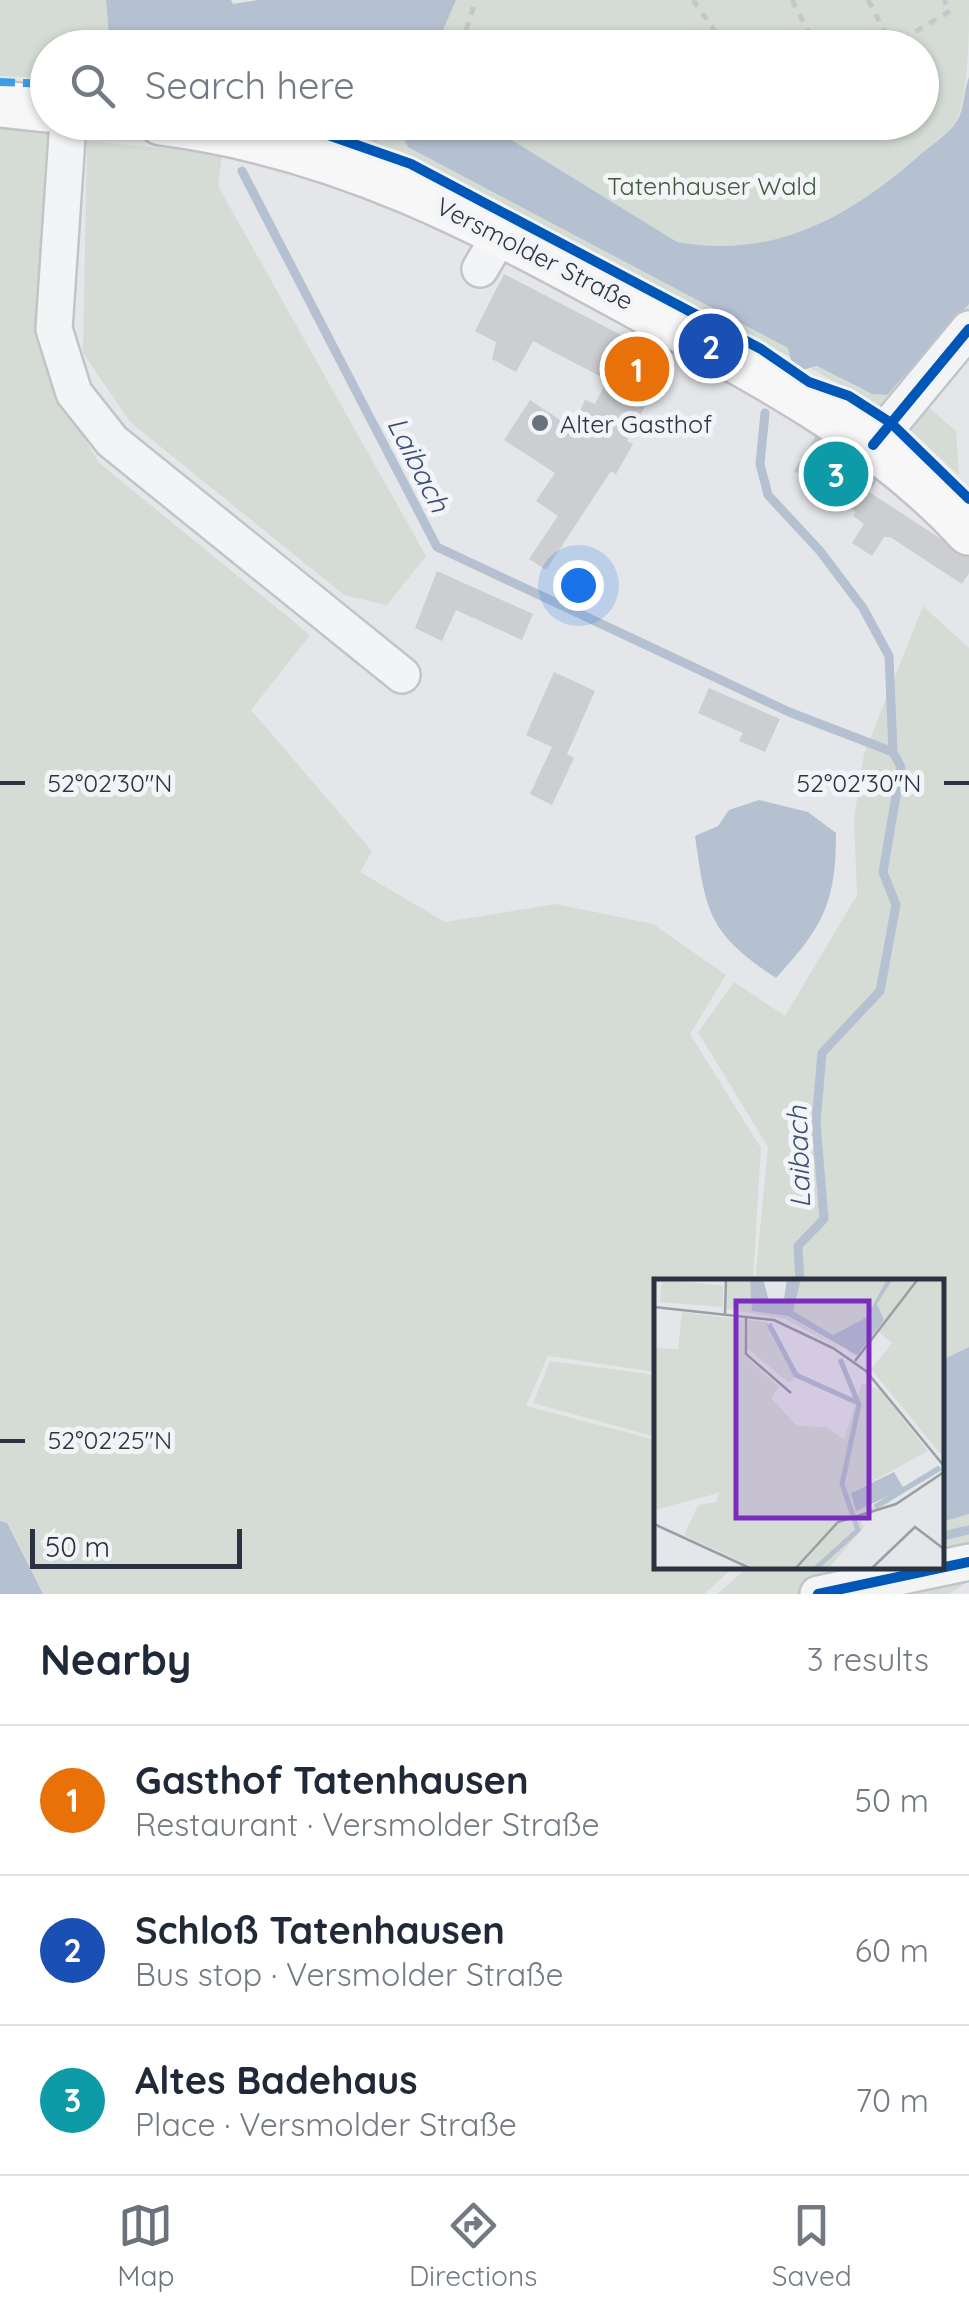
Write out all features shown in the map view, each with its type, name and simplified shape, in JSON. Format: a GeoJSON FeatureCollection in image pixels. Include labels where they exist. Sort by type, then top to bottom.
{"type":"FeatureCollection","features":[{"type":"Feature","properties":{"kind":"main road"},"geometry":{"type":"LineString","coordinates":[[0,104],[30,107]]}},
{"type":"Feature","properties":{"kind":"main road","name":"Versmolder Straße"},"geometry":{"type":"LineString","coordinates":[[261,140],[359,168],[490,252],[766,376],[873,444],[969,532]]}},
{"type":"Feature","properties":{"kind":"street"},"geometry":{"type":"LineString","coordinates":[[67,140],[54,330],[74,394],[112,441],[402,674]]}},
{"type":"Feature","properties":{"kind":"street"},"geometry":{"type":"LineString","coordinates":[[873,444],[969,330]]}},
{"type":"Feature","properties":{"kind":"street"},"geometry":{"type":"LineString","coordinates":[[944,1567],[969,1562]]}},
{"type":"Feature","properties":{"kind":"street"},"geometry":{"type":"LineString","coordinates":[[832,1590],[937,1569]]}},
{"type":"Feature","properties":{"kind":"path"},"geometry":{"type":"LineString","coordinates":[[466,30],[476,0]]}},
{"type":"Feature","properties":{"kind":"path"},"geometry":{"type":"LineString","coordinates":[[693,0],[714,30]]}},
{"type":"Feature","properties":{"kind":"path"},"geometry":{"type":"LineString","coordinates":[[792,0],[808,30]]}},
{"type":"Feature","properties":{"kind":"path"},"geometry":{"type":"LineString","coordinates":[[868,0],[882,30]]}},
{"type":"Feature","properties":{"kind":"path"},"geometry":{"type":"LineString","coordinates":[[917,30],[950,11],[944,0]]}},
{"type":"Feature","properties":{"kind":"path"},"geometry":{"type":"LineString","coordinates":[[372,149],[376,140]]}},
{"type":"Feature","properties":{"kind":"green space"},"geometry":{"type":"Polygon","coordinates":[[[0,0],[106,0],[109,30],[30,30],[30,77],[0,76],[0,0]]]}},
{"type":"Feature","properties":{"kind":"green space","name":"Tatenhauser Wald"},"geometry":{"type":"Polygon","coordinates":[[[456,0],[969,0],[964,96],[956,122],[939,139],[939,30],[444,30],[456,0]]]}},
{"type":"Feature","properties":{"kind":"green space"},"geometry":{"type":"Polygon","coordinates":[[[0,124],[30,127],[30,140],[57,140],[63,403],[99,463],[310,635],[251,710],[372,851],[360,872],[445,922],[556,904],[653,924],[726,975],[690,1034],[761,1148],[753,1279],[654,1279],[654,1372],[548,1356],[526,1406],[654,1439],[654,1569],[732,1569],[704,1594],[0,1594],[0,124]]]}},
{"type":"Feature","properties":{"kind":"green space"},"geometry":{"type":"Polygon","coordinates":[[[365,140],[411,140],[788,348],[792,358],[404,153],[365,140]]]}},
{"type":"Feature","properties":{"kind":"green space","name":"Tatenhauser Wald"},"geometry":{"type":"Polygon","coordinates":[[[512,140],[938,140],[862,199],[806,229],[745,245],[677,242],[512,140]]]}},
{"type":"Feature","properties":{"kind":"green space"},"geometry":{"type":"Polygon","coordinates":[[[87,141],[222,154],[218,186],[426,556],[387,605],[344,595],[130,422],[83,353],[87,141]]]}},
{"type":"Feature","properties":{"kind":"green space"},"geometry":{"type":"Polygon","coordinates":[[[969,304],[969,316],[886,408],[872,404],[809,367],[823,368],[860,389],[896,389],[969,304]]]}},
{"type":"Feature","properties":{"kind":"green space"},"geometry":{"type":"Polygon","coordinates":[[[919,399],[956,431],[959,476],[901,421],[919,399]]]}},
{"type":"Feature","properties":{"kind":"green space"},"geometry":{"type":"Polygon","coordinates":[[[923,606],[969,648],[969,1347],[944,1359],[944,1279],[755,1279],[768,1147],[698,1032],[734,982],[785,1016],[857,895],[854,819],[864,754],[923,606]]]}},
{"type":"Feature","properties":{"kind":"green space"},"geometry":{"type":"Polygon","coordinates":[[[550,1361],[654,1375],[654,1436],[533,1403],[550,1361]]]}},
{"type":"Feature","properties":{"kind":"green space"},"geometry":{"type":"Polygon","coordinates":[[[969,1514],[969,1581],[949,1594],[717,1594],[746,1569],[944,1569],[944,1521],[969,1514]]]}},
{"type":"Feature","properties":{"kind":"water"},"geometry":{"type":"Polygon","coordinates":[[[106,0],[231,0],[233,4],[258,0],[456,0],[443,30],[108,30],[106,0]]]}},
{"type":"Feature","properties":{"kind":"water"},"geometry":{"type":"Polygon","coordinates":[[[969,77],[969,304],[887,395],[872,394],[817,366],[798,371],[788,348],[408,147],[404,140],[512,140],[677,242],[745,245],[806,229],[863,199],[939,140],[961,111],[969,77]]]}},
{"type":"Feature","properties":{"kind":"water"},"geometry":{"type":"Polygon","coordinates":[[[759,800],[808,812],[836,833],[833,878],[824,913],[805,944],[776,978],[736,948],[714,919],[695,836],[718,826],[729,810],[759,800]]]}},
{"type":"Feature","properties":{"kind":"water"},"geometry":{"type":"Polygon","coordinates":[[[969,1347],[969,1514],[944,1521],[944,1359],[969,1347]]]}},
{"type":"Feature","properties":{"kind":"water"},"geometry":{"type":"Polygon","coordinates":[[[0,1521],[7,1523],[43,1594],[0,1594],[0,1521]]]}},
{"type":"Feature","properties":{"kind":"building","name":"Alter Gasthof"},"geometry":{"type":"Polygon","coordinates":[[[504,274],[669,360],[627,441],[633,444],[616,474],[611,471],[546,570],[529,559],[558,516],[536,501],[555,473],[504,440],[530,400],[589,439],[596,427],[577,417],[585,400],[595,404],[607,380],[533,341],[516,372],[492,359],[496,342],[475,331],[504,274]]]}},
{"type":"Feature","properties":{"kind":"building"},"geometry":{"type":"Polygon","coordinates":[[[816,436],[879,478],[869,492],[969,557],[969,573],[962,584],[890,537],[884,537],[872,556],[852,543],[864,524],[853,516],[856,512],[794,471],[816,436]]]}},
{"type":"Feature","properties":{"kind":"building"},"geometry":{"type":"Polygon","coordinates":[[[437,571],[533,614],[522,640],[456,610],[442,641],[415,628],[437,571]]]}},
{"type":"Feature","properties":{"kind":"building"},"geometry":{"type":"Polygon","coordinates":[[[554,672],[595,691],[567,754],[574,758],[552,805],[530,794],[552,747],[526,735],[554,672]]]}},
{"type":"Feature","properties":{"kind":"building"},"geometry":{"type":"Polygon","coordinates":[[[709,688],[780,719],[765,752],[739,741],[743,733],[698,713],[709,688]]]}},
{"type":"Feature","properties":{"kind":"waterway","name":"Laibach"},"geometry":{"type":"LineString","coordinates":[[242,171],[437,547],[789,712],[893,752]]}},
{"type":"Feature","properties":{"kind":"waterway","name":"Laibach"},"geometry":{"type":"LineString","coordinates":[[765,413],[760,464],[768,495],[820,551],[863,608],[889,656],[893,752],[901,767],[883,872],[896,905],[880,991],[822,1053],[816,1123],[824,1219],[798,1246],[800,1279]]}},
{"type":"Feature","properties":{"kind":"waterway"},"geometry":{"type":"LineString","coordinates":[[944,1536],[969,1530]]}},
{"type":"Feature","properties":{"kind":"marked path"},"geometry":{"type":"LineString","coordinates":[[0,82],[30,83]]}},
{"type":"Feature","properties":{"kind":"cycle path"},"geometry":{"type":"LineString","coordinates":[[342,140],[411,164],[761,349],[809,382],[849,396],[891,423],[969,499]]}},
{"type":"Feature","properties":{"kind":"cycle path"},"geometry":{"type":"LineString","coordinates":[[873,445],[969,329]]}},
{"type":"Feature","properties":{"kind":"cycle path"},"geometry":{"type":"LineString","coordinates":[[944,1567],[969,1562]]}},
{"type":"Feature","properties":{"kind":"cycle path"},"geometry":{"type":"LineString","coordinates":[[818,1594],[936,1569]]}},
{"type":"Feature","properties":{"kind":"place","name":"Schloß Tatenhausen"},"geometry":{"type":"Point","coordinates":[711,346]}},
{"type":"Feature","properties":{"kind":"place","name":"Gasthof Tatenhausen"},"geometry":{"type":"Point","coordinates":[637,369]}},
{"type":"Feature","properties":{"kind":"place","name":"Alter Gasthof"},"geometry":{"type":"Point","coordinates":[540,423]}},
{"type":"Feature","properties":{"kind":"place","name":"Altes Badehaus"},"geometry":{"type":"Point","coordinates":[836,474]}}]}
